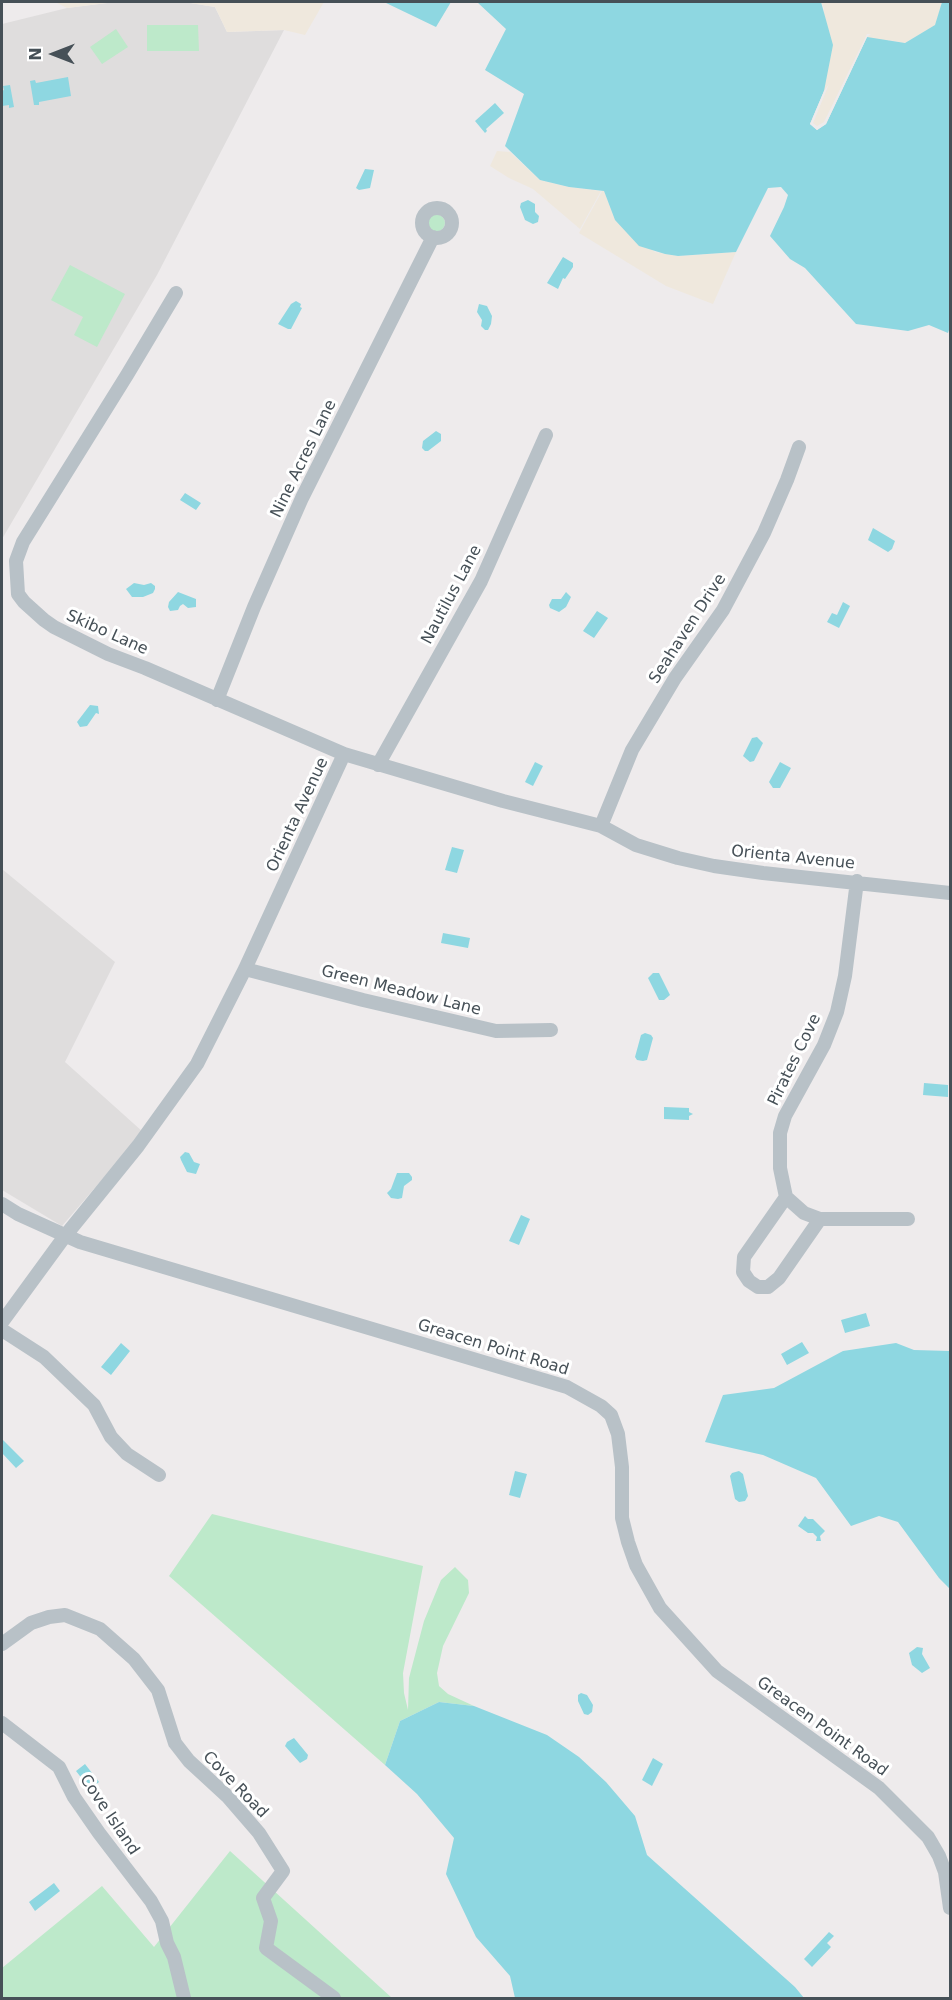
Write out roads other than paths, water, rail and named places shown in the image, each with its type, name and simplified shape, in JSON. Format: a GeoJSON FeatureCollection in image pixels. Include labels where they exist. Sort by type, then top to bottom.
{"type":"FeatureCollection","features":[{"type":"Feature","properties":{"kind":"street","name":"Nine Acres Lane"},"geometry":{"type":"LineString","coordinates":[[217,700],[254,607],[302,498],[433,237]]}},
{"type":"Feature","properties":{"kind":"street","name":"Skibo Lane"},"geometry":{"type":"LineString","coordinates":[[176,293],[23,542],[16,561],[18,594],[24,602],[54,627],[108,654],[344,754]]}},
{"type":"Feature","properties":{"kind":"street","name":"Nautilus Lane"},"geometry":{"type":"LineString","coordinates":[[378,765],[481,581],[546,435]]}},
{"type":"Feature","properties":{"kind":"street","name":"Seahaven Drive"},"geometry":{"type":"LineString","coordinates":[[601,826],[632,750],[675,678],[723,610],[764,533],[799,447]]}},
{"type":"Feature","properties":{"kind":"street","name":"Orienta Avenue"},"geometry":{"type":"LineString","coordinates":[[2,1322],[65,1236],[138,1146],[197,1064],[245,969],[344,754],[503,801],[601,826],[636,844],[714,866],[951,893]]}},
{"type":"Feature","properties":{"kind":"street","name":"Pirates Cove"},"geometry":{"type":"LineString","coordinates":[[786,1197],[780,1168],[780,1133],[788,1108],[824,1044],[837,1012],[845,976],[857,881]]}},
{"type":"Feature","properties":{"kind":"street","name":"Green Meadow Lane"},"geometry":{"type":"LineString","coordinates":[[245,969],[496,1032],[551,1030]]}},
{"type":"Feature","properties":{"kind":"street"},"geometry":{"type":"LineString","coordinates":[[820,1219],[779,1278],[768,1287],[758,1287],[749,1281],[743,1272],[744,1257],[786,1197],[804,1213],[820,1219],[908,1219]]}},
{"type":"Feature","properties":{"kind":"street","name":"Greacen Point Road"},"geometry":{"type":"LineString","coordinates":[[2,1204],[18,1215],[80,1242],[567,1387],[601,1406],[611,1415],[618,1434],[622,1467],[622,1518],[628,1542],[636,1565],[660,1608],[717,1671],[879,1788],[928,1837],[945,1872],[951,1908]]}},
{"type":"Feature","properties":{"kind":"street"},"geometry":{"type":"LineString","coordinates":[[2,1330],[45,1357],[94,1405],[111,1437],[127,1454],[159,1474]]}},
{"type":"Feature","properties":{"kind":"street","name":"Cove Road"},"geometry":{"type":"LineString","coordinates":[[2,1644],[31,1623],[50,1617],[65,1615],[75,1617],[100,1629],[147,1674],[158,1690],[175,1743],[189,1761],[227,1796],[259,1833],[283,1871],[263,1898],[271,1921],[266,1948],[334,1998]]}},
{"type":"Feature","properties":{"kind":"street","name":"Cove Island"},"geometry":{"type":"LineString","coordinates":[[2,1723],[59,1767],[74,1797],[151,1901],[162,1921],[184,1998]]}},
{"type":"Feature","properties":{"kind":"water"},"geometry":{"type":"Polygon","coordinates":[[[384,2],[451,2],[436,27],[384,2]]]}},
{"type":"Feature","properties":{"kind":"water"},"geometry":{"type":"Polygon","coordinates":[[[477,2],[821,2],[833,45],[824,91],[810,124],[817,130],[826,124],[867,37],[905,43],[935,25],[942,2],[950,2],[950,327],[948,333],[929,325],[908,331],[856,324],[805,268],[790,259],[770,236],[788,195],[781,187],[768,188],[736,252],[678,256],[639,246],[615,220],[604,191],[569,187],[540,180],[505,146],[524,94],[485,70],[506,29],[477,2]]]}},
{"type":"Feature","properties":{"kind":"water"},"geometry":{"type":"Polygon","coordinates":[[[68,77],[71,96],[34,105],[30,81],[35,80],[36,83],[68,77]]]}},
{"type":"Feature","properties":{"kind":"water"},"geometry":{"type":"Polygon","coordinates":[[[10,85],[14,107],[9,108],[9,105],[2,106],[2,91],[3,86],[10,85]]]}},
{"type":"Feature","properties":{"kind":"water"},"geometry":{"type":"Polygon","coordinates":[[[495,103],[504,113],[486,129],[485,133],[475,121],[495,103]]]}},
{"type":"Feature","properties":{"kind":"water"},"geometry":{"type":"Polygon","coordinates":[[[365,169],[374,170],[370,188],[359,190],[356,188],[365,169]]]}},
{"type":"Feature","properties":{"kind":"water"},"geometry":{"type":"Polygon","coordinates":[[[528,200],[535,204],[535,212],[539,216],[538,222],[533,224],[525,220],[520,207],[521,203],[528,200]]]}},
{"type":"Feature","properties":{"kind":"water"},"geometry":{"type":"Polygon","coordinates":[[[563,257],[573,263],[573,267],[565,279],[563,278],[558,289],[547,283],[563,257]]]}},
{"type":"Feature","properties":{"kind":"water"},"geometry":{"type":"Polygon","coordinates":[[[296,301],[301,304],[302,308],[291,329],[278,324],[291,304],[296,301]]]}},
{"type":"Feature","properties":{"kind":"water"},"geometry":{"type":"Polygon","coordinates":[[[479,304],[487,306],[492,316],[488,330],[481,326],[482,320],[477,312],[479,304]]]}},
{"type":"Feature","properties":{"kind":"water"},"geometry":{"type":"Polygon","coordinates":[[[436,431],[441,434],[441,441],[425,451],[422,448],[423,441],[436,431]]]}},
{"type":"Feature","properties":{"kind":"water"},"geometry":{"type":"Polygon","coordinates":[[[185,493],[201,503],[196,510],[180,500],[185,493]]]}},
{"type":"Feature","properties":{"kind":"water"},"geometry":{"type":"Polygon","coordinates":[[[873,528],[895,541],[892,549],[888,552],[868,540],[873,528]]]}},
{"type":"Feature","properties":{"kind":"water"},"geometry":{"type":"Polygon","coordinates":[[[134,583],[144,585],[151,583],[155,589],[153,593],[143,597],[132,597],[126,589],[134,583]]]}},
{"type":"Feature","properties":{"kind":"water"},"geometry":{"type":"Polygon","coordinates":[[[178,592],[196,599],[196,607],[188,608],[183,604],[178,610],[170,611],[169,602],[178,592]]]}},
{"type":"Feature","properties":{"kind":"water"},"geometry":{"type":"Polygon","coordinates":[[[566,592],[571,597],[566,607],[559,612],[550,608],[552,599],[561,599],[566,592]]]}},
{"type":"Feature","properties":{"kind":"water"},"geometry":{"type":"Polygon","coordinates":[[[843,602],[850,606],[839,628],[827,622],[832,613],[837,615],[843,602]]]}},
{"type":"Feature","properties":{"kind":"water"},"geometry":{"type":"Polygon","coordinates":[[[597,611],[608,618],[594,638],[583,631],[597,611]]]}},
{"type":"Feature","properties":{"kind":"water"},"geometry":{"type":"Polygon","coordinates":[[[90,705],[98,706],[99,714],[96,713],[87,726],[80,727],[77,722],[90,705]]]}},
{"type":"Feature","properties":{"kind":"water"},"geometry":{"type":"Polygon","coordinates":[[[757,737],[763,743],[754,761],[750,762],[743,756],[752,738],[757,737]]]}},
{"type":"Feature","properties":{"kind":"water"},"geometry":{"type":"Polygon","coordinates":[[[535,762],[543,766],[533,786],[525,782],[535,762]]]}},
{"type":"Feature","properties":{"kind":"water"},"geometry":{"type":"Polygon","coordinates":[[[780,762],[791,768],[780,788],[773,788],[769,782],[780,762]]]}},
{"type":"Feature","properties":{"kind":"water"},"geometry":{"type":"Polygon","coordinates":[[[452,847],[464,850],[457,873],[445,870],[452,847]]]}},
{"type":"Feature","properties":{"kind":"water"},"geometry":{"type":"Polygon","coordinates":[[[443,933],[470,938],[468,948],[441,943],[443,933]]]}},
{"type":"Feature","properties":{"kind":"water"},"geometry":{"type":"Polygon","coordinates":[[[653,973],[659,973],[670,995],[664,1000],[659,1000],[648,978],[653,973]]]}},
{"type":"Feature","properties":{"kind":"water"},"geometry":{"type":"Polygon","coordinates":[[[645,1033],[653,1038],[647,1060],[637,1060],[635,1057],[641,1035],[645,1033]]]}},
{"type":"Feature","properties":{"kind":"water"},"geometry":{"type":"Polygon","coordinates":[[[924,1083],[948,1085],[948,1097],[923,1095],[924,1083]]]}},
{"type":"Feature","properties":{"kind":"water"},"geometry":{"type":"Polygon","coordinates":[[[664,1107],[689,1108],[689,1112],[693,1114],[689,1116],[689,1120],[664,1119],[664,1107]]]}},
{"type":"Feature","properties":{"kind":"water"},"geometry":{"type":"Polygon","coordinates":[[[185,1152],[189,1153],[194,1162],[200,1164],[196,1174],[187,1172],[180,1157],[185,1152]]]}},
{"type":"Feature","properties":{"kind":"water"},"geometry":{"type":"Polygon","coordinates":[[[397,1173],[409,1173],[412,1177],[412,1180],[404,1186],[402,1198],[398,1199],[391,1198],[387,1193],[397,1173]]]}},
{"type":"Feature","properties":{"kind":"water"},"geometry":{"type":"Polygon","coordinates":[[[521,1215],[530,1219],[519,1245],[509,1241],[521,1215]]]}},
{"type":"Feature","properties":{"kind":"water"},"geometry":{"type":"Polygon","coordinates":[[[866,1313],[870,1326],[845,1333],[841,1320],[866,1313]]]}},
{"type":"Feature","properties":{"kind":"water"},"geometry":{"type":"Polygon","coordinates":[[[802,1342],[809,1353],[787,1365],[781,1354],[802,1342]]]}},
{"type":"Feature","properties":{"kind":"water"},"geometry":{"type":"Polygon","coordinates":[[[121,1343],[130,1351],[111,1375],[101,1367],[121,1343]]]}},
{"type":"Feature","properties":{"kind":"water"},"geometry":{"type":"Polygon","coordinates":[[[896,1343],[914,1350],[950,1351],[950,1589],[939,1578],[898,1522],[879,1516],[851,1526],[816,1478],[763,1455],[705,1442],[723,1395],[774,1388],[843,1351],[896,1343]]]}},
{"type":"Feature","properties":{"kind":"water"},"geometry":{"type":"Polygon","coordinates":[[[2,1439],[24,1461],[16,1468],[2,1453],[2,1439]]]}},
{"type":"Feature","properties":{"kind":"water"},"geometry":{"type":"Polygon","coordinates":[[[515,1471],[527,1474],[520,1498],[509,1495],[515,1471]]]}},
{"type":"Feature","properties":{"kind":"water"},"geometry":{"type":"Polygon","coordinates":[[[739,1471],[743,1474],[748,1496],[745,1501],[739,1502],[735,1499],[730,1476],[739,1471]]]}},
{"type":"Feature","properties":{"kind":"water"},"geometry":{"type":"Polygon","coordinates":[[[805,1516],[813,1519],[825,1531],[820,1536],[821,1541],[816,1541],[817,1537],[813,1533],[808,1533],[798,1526],[805,1516]]]}},
{"type":"Feature","properties":{"kind":"water"},"geometry":{"type":"Polygon","coordinates":[[[917,1647],[923,1648],[922,1654],[930,1668],[922,1673],[912,1665],[909,1653],[917,1647]]]}},
{"type":"Feature","properties":{"kind":"water"},"geometry":{"type":"Polygon","coordinates":[[[581,1693],[587,1695],[593,1705],[592,1712],[588,1715],[584,1714],[578,1701],[578,1695],[581,1693]]]}},
{"type":"Feature","properties":{"kind":"water"},"geometry":{"type":"Polygon","coordinates":[[[439,1702],[474,1706],[547,1735],[579,1757],[606,1782],[635,1816],[647,1855],[795,1987],[804,1998],[515,1998],[510,1976],[476,1937],[446,1874],[454,1838],[417,1794],[385,1765],[400,1721],[439,1702]]]}},
{"type":"Feature","properties":{"kind":"water"},"geometry":{"type":"Polygon","coordinates":[[[294,1738],[308,1755],[307,1759],[300,1763],[285,1746],[294,1738]]]}},
{"type":"Feature","properties":{"kind":"water"},"geometry":{"type":"Polygon","coordinates":[[[653,1758],[663,1764],[652,1786],[642,1780],[653,1758]]]}},
{"type":"Feature","properties":{"kind":"water"},"geometry":{"type":"Polygon","coordinates":[[[85,1764],[99,1782],[90,1789],[76,1771],[85,1764]]]}},
{"type":"Feature","properties":{"kind":"water"},"geometry":{"type":"Polygon","coordinates":[[[54,1883],[60,1891],[35,1911],[29,1902],[54,1883]]]}},
{"type":"Feature","properties":{"kind":"water"},"geometry":{"type":"Polygon","coordinates":[[[829,1932],[834,1936],[827,1943],[831,1947],[812,1967],[804,1959],[829,1932]]]}}]}
